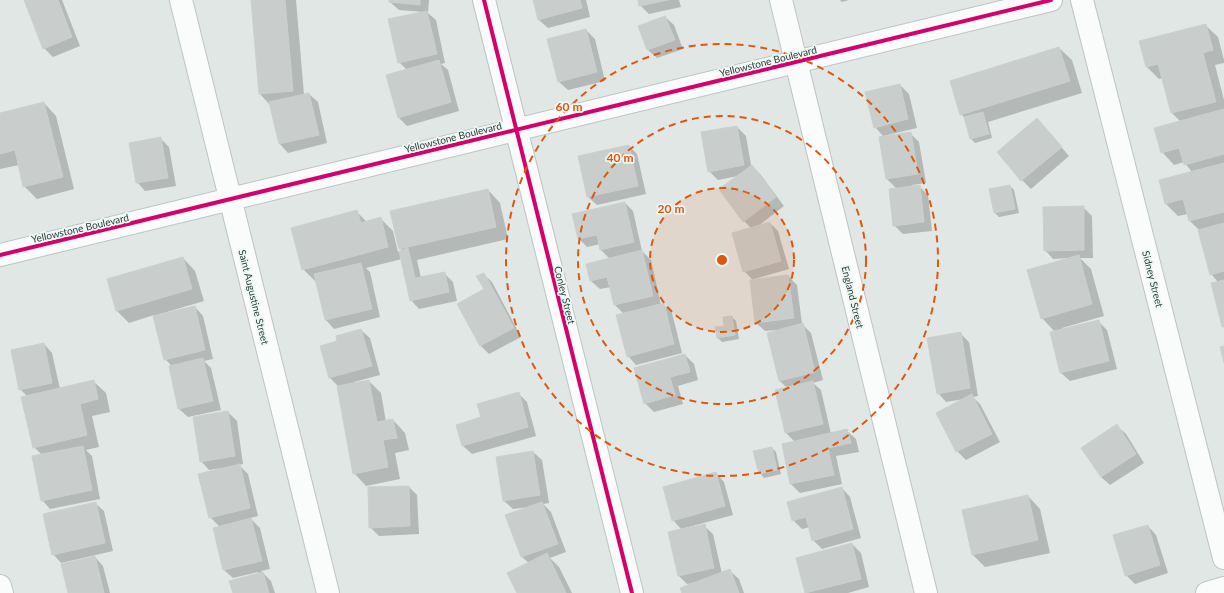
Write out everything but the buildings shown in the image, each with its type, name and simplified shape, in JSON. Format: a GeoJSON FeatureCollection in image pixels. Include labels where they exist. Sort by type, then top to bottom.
{"type":"FeatureCollection","features":[{"type":"Feature","properties":{"kind":"street","name":"Saint Augustine Street"},"geometry":{"type":"LineString","coordinates":[[181,0],[328,593]]}},
{"type":"Feature","properties":{"kind":"street","name":"Conley Street"},"geometry":{"type":"LineString","coordinates":[[484,0],[632,593]]}},
{"type":"Feature","properties":{"kind":"street","name":"England Street"},"geometry":{"type":"LineString","coordinates":[[781,0],[926,593]]}},
{"type":"Feature","properties":{"kind":"street","name":"Yellowstone Boulevard"},"geometry":{"type":"LineString","coordinates":[[0,255],[1051,0]]}},
{"type":"Feature","properties":{"kind":"street","name":"Sidney Street"},"geometry":{"type":"LineString","coordinates":[[1082,0],[1224,558]]}},
{"type":"Feature","properties":{"kind":"street"},"geometry":{"type":"LineString","coordinates":[[0,586],[2,593]]}},
{"type":"Feature","properties":{"kind":"street"},"geometry":{"type":"LineString","coordinates":[[1207,593],[1224,588]]}},
{"type":"Feature","properties":{"kind":"cycle path"},"geometry":{"type":"LineString","coordinates":[[484,0],[632,593]]}},
{"type":"Feature","properties":{"kind":"cycle path"},"geometry":{"type":"LineString","coordinates":[[0,255],[1051,0]]}}]}
